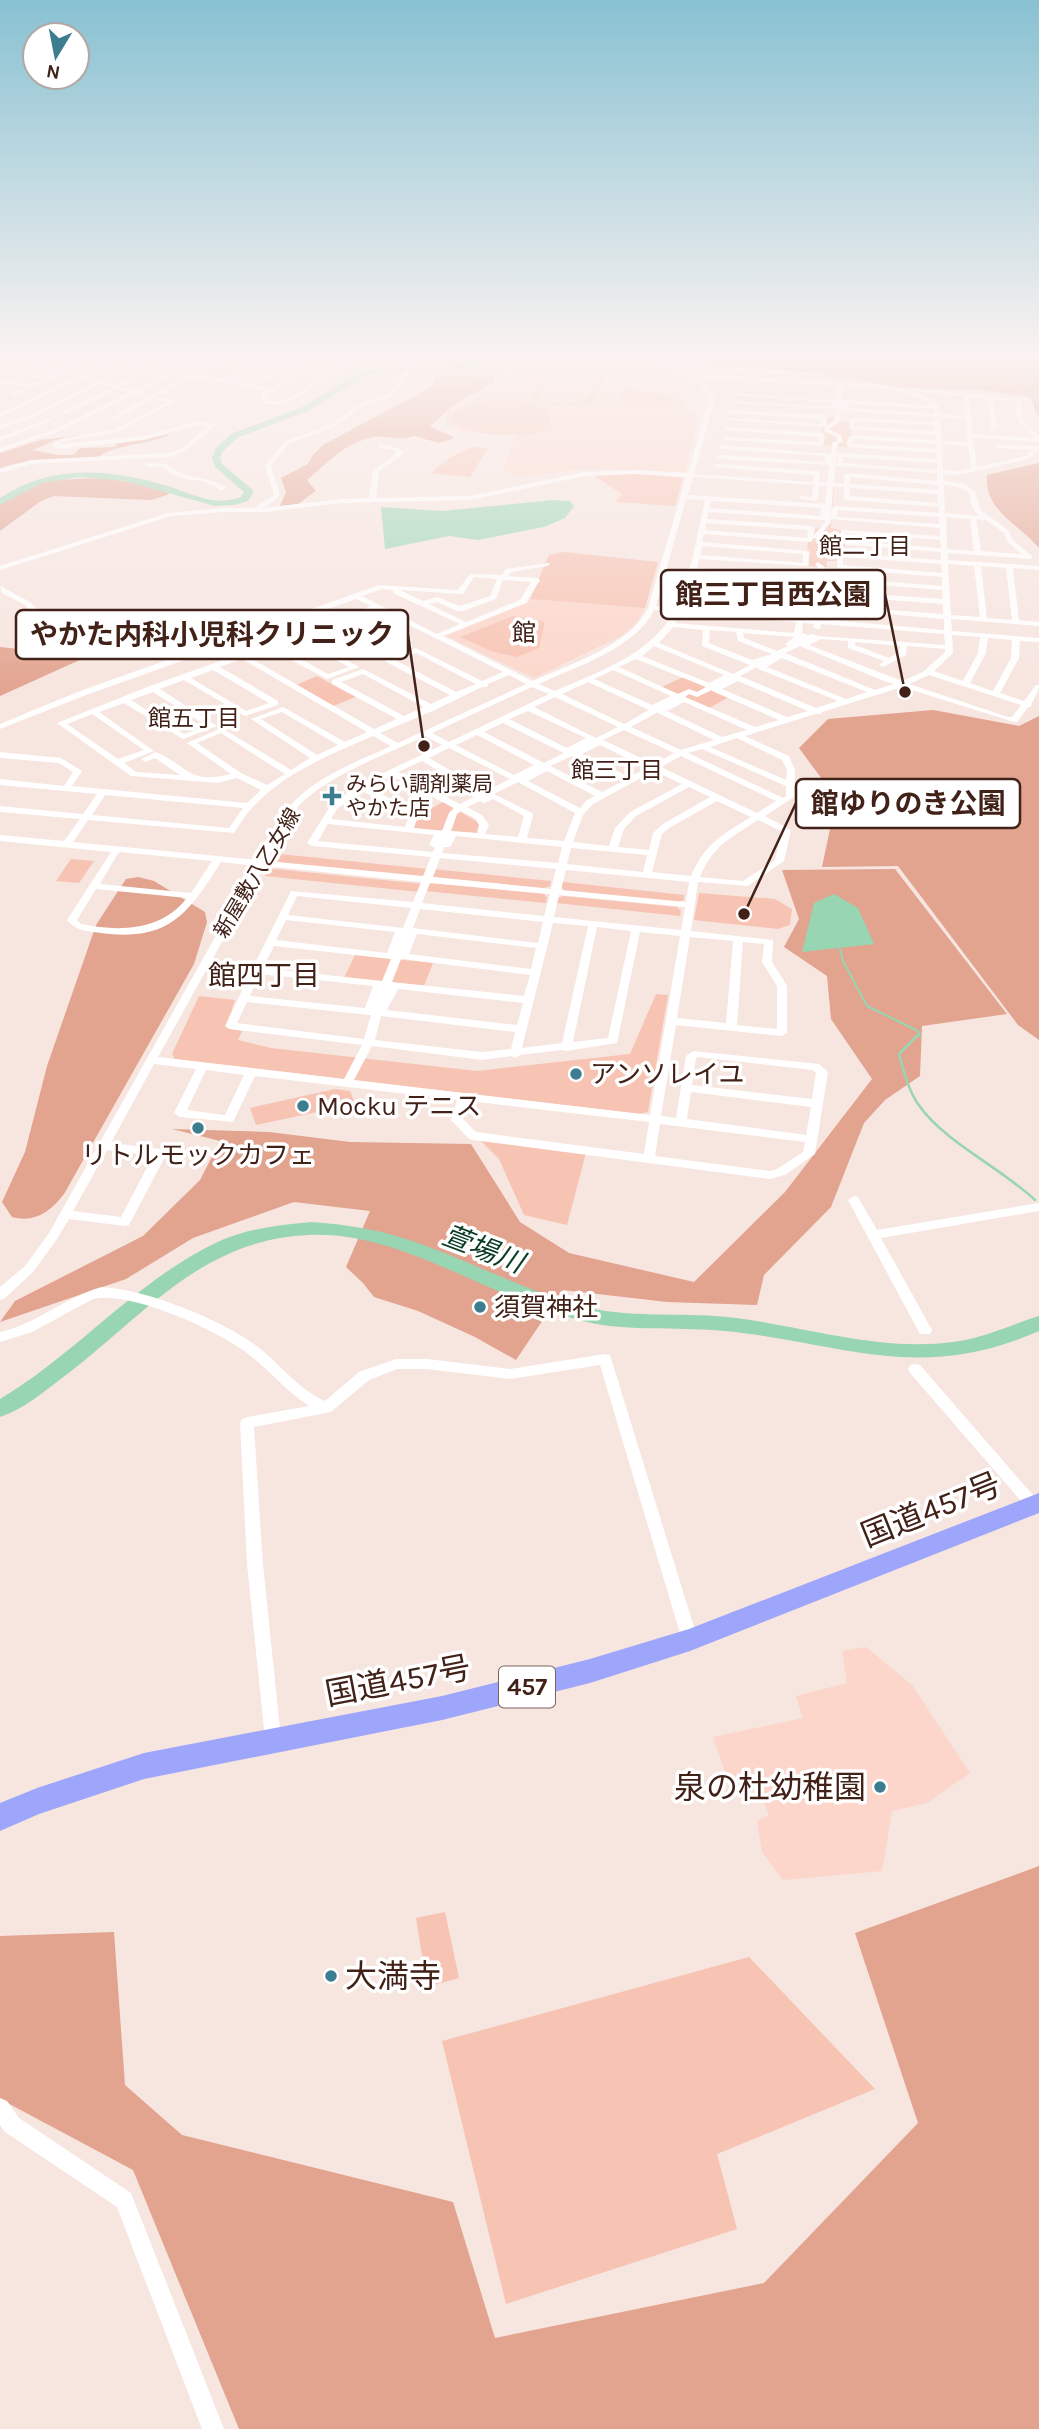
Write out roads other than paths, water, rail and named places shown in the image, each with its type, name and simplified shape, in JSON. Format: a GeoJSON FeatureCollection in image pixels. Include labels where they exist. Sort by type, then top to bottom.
{"type":"FeatureCollection","features":[{"type":"Feature","properties":{"kind":"highway","name":"国道457号"},"geometry":{"type":"LineString","coordinates":[[0,1817],[37,1801],[144,1766],[442,1708],[590,1671],[690,1640],[1036,1504]]}},
{"type":"Feature","properties":{"kind":"street"},"geometry":{"type":"LineString","coordinates":[[174,472],[193,480],[202,479],[222,487],[221,489]]}},
{"type":"Feature","properties":{"kind":"street"},"geometry":{"type":"LineString","coordinates":[[254,511],[277,495],[270,472]]}},
{"type":"Feature","properties":{"kind":"street"},"geometry":{"type":"LineString","coordinates":[[372,500],[376,472]]}},
{"type":"Feature","properties":{"kind":"street"},"geometry":{"type":"LineString","coordinates":[[0,568],[170,514],[223,510],[254,511],[372,500],[482,497],[596,472]]}},
{"type":"Feature","properties":{"kind":"street"},"geometry":{"type":"LineString","coordinates":[[609,472],[691,475],[942,492]]}},
{"type":"Feature","properties":{"kind":"street"},"geometry":{"type":"LineString","coordinates":[[714,477],[715,472]]}},
{"type":"Feature","properties":{"kind":"street"},"geometry":{"type":"LineString","coordinates":[[684,497],[795,501],[814,499],[817,473],[806,472]]}},
{"type":"Feature","properties":{"kind":"street"},"geometry":{"type":"LineString","coordinates":[[827,543],[816,537],[828,523],[833,472]]}},
{"type":"Feature","properties":{"kind":"street"},"geometry":{"type":"LineString","coordinates":[[514,1054],[554,891],[567,845],[581,812],[601,795],[681,753],[902,684],[928,672],[949,653],[942,472]]}},
{"type":"Feature","properties":{"kind":"street","name":"新屋敷八乙女線"},"geometry":{"type":"LineString","coordinates":[[0,1295],[40,1257],[289,811],[331,778],[632,635],[646,622],[652,608],[691,475]]}},
{"type":"Feature","properties":{"kind":"street"},"geometry":{"type":"LineString","coordinates":[[943,505],[847,498],[847,475],[960,484],[971,490],[976,509],[1007,532],[1009,540],[1027,556],[1039,561]]}},
{"type":"Feature","properties":{"kind":"street"},"geometry":{"type":"LineString","coordinates":[[795,501],[797,482]]}},
{"type":"Feature","properties":{"kind":"street"},"geometry":{"type":"LineString","coordinates":[[628,780],[575,754],[600,742],[786,830],[779,861],[745,884],[312,843],[334,807],[361,786],[636,656],[655,644],[673,625],[680,610],[696,557],[708,499]]}},
{"type":"Feature","properties":{"kind":"street"},"geometry":{"type":"LineString","coordinates":[[705,510],[823,517],[824,506],[795,501]]}},
{"type":"Feature","properties":{"kind":"street"},"geometry":{"type":"LineString","coordinates":[[944,526],[834,519],[835,508],[987,518]]}},
{"type":"Feature","properties":{"kind":"street"},"geometry":{"type":"LineString","coordinates":[[973,517],[978,553]]}},
{"type":"Feature","properties":{"kind":"street"},"geometry":{"type":"LineString","coordinates":[[702,521],[944,538]]}},
{"type":"Feature","properties":{"kind":"street"},"geometry":{"type":"LineString","coordinates":[[701,532],[810,540],[812,529]]}},
{"type":"Feature","properties":{"kind":"street"},"geometry":{"type":"LineString","coordinates":[[843,533],[843,542],[1027,556]]}},
{"type":"Feature","properties":{"kind":"street"},"geometry":{"type":"LineString","coordinates":[[698,544],[807,552],[806,565]]}},
{"type":"Feature","properties":{"kind":"street"},"geometry":{"type":"LineString","coordinates":[[946,575],[840,567],[840,555],[1039,568]]}},
{"type":"Feature","properties":{"kind":"street"},"geometry":{"type":"LineString","coordinates":[[460,808],[626,726],[689,691],[696,695],[813,636],[821,596],[821,563],[806,565],[696,557]]}},
{"type":"Feature","properties":{"kind":"street"},"geometry":{"type":"LineString","coordinates":[[423,604],[437,599],[460,609],[493,597],[508,570],[547,564]]}},
{"type":"Feature","properties":{"kind":"street"},"geometry":{"type":"LineString","coordinates":[[976,564],[985,620]]}},
{"type":"Feature","properties":{"kind":"street"},"geometry":{"type":"LineString","coordinates":[[1009,566],[1016,623]]}},
{"type":"Feature","properties":{"kind":"street"},"geometry":{"type":"LineString","coordinates":[[689,583],[814,593],[816,579],[691,570]]}},
{"type":"Feature","properties":{"kind":"street"},"geometry":{"type":"LineString","coordinates":[[0,727],[83,693],[382,587],[433,587],[460,592],[472,575],[536,580],[526,599],[438,636]]}},
{"type":"Feature","properties":{"kind":"street"},"geometry":{"type":"LineString","coordinates":[[947,588],[828,579],[826,593],[948,602]]}},
{"type":"Feature","properties":{"kind":"street"},"geometry":{"type":"LineString","coordinates":[[391,587],[465,624]]}},
{"type":"Feature","properties":{"kind":"street"},"geometry":{"type":"LineString","coordinates":[[0,589],[11,597],[25,601],[36,611]]}},
{"type":"Feature","properties":{"kind":"street"},"geometry":{"type":"LineString","coordinates":[[356,596],[533,684],[783,801]]}},
{"type":"Feature","properties":{"kind":"street"},"geometry":{"type":"LineString","coordinates":[[685,596],[802,605],[798,635],[792,643],[752,663],[705,644],[703,642],[707,628]]}},
{"type":"Feature","properties":{"kind":"street"},"geometry":{"type":"LineString","coordinates":[[326,598],[336,603]]}},
{"type":"Feature","properties":{"kind":"street"},"geometry":{"type":"LineString","coordinates":[[305,605],[315,611]]}},
{"type":"Feature","properties":{"kind":"street"},"geometry":{"type":"LineString","coordinates":[[238,775],[222,780],[135,774],[61,723],[379,606]]}},
{"type":"Feature","properties":{"kind":"street"},"geometry":{"type":"LineString","coordinates":[[652,608],[1039,640]]}},
{"type":"Feature","properties":{"kind":"street"},"geometry":{"type":"LineString","coordinates":[[836,622],[837,608],[1039,624]]}},
{"type":"Feature","properties":{"kind":"street"},"geometry":{"type":"LineString","coordinates":[[282,613],[293,618]]}},
{"type":"Feature","properties":{"kind":"street"},"geometry":{"type":"LineString","coordinates":[[325,626],[383,656],[409,646],[351,617]]}},
{"type":"Feature","properties":{"kind":"street"},"geometry":{"type":"LineString","coordinates":[[261,621],[271,626]]}},
{"type":"Feature","properties":{"kind":"street"},"geometry":{"type":"LineString","coordinates":[[673,625],[813,636]]}},
{"type":"Feature","properties":{"kind":"street"},"geometry":{"type":"LineString","coordinates":[[246,626],[271,646],[327,677],[355,667],[298,636]]}},
{"type":"Feature","properties":{"kind":"street"},"geometry":{"type":"LineString","coordinates":[[739,631],[741,639],[775,652]]}},
{"type":"Feature","properties":{"kind":"street"},"geometry":{"type":"LineString","coordinates":[[965,685],[982,653],[984,636]]}},
{"type":"Feature","properties":{"kind":"street"},"geometry":{"type":"LineString","coordinates":[[947,647],[820,637],[803,645],[902,684],[1014,720],[1028,705],[1039,687]]}},
{"type":"Feature","properties":{"kind":"street"},"geometry":{"type":"LineString","coordinates":[[995,694],[1015,658],[1016,638]]}},
{"type":"Feature","properties":{"kind":"street"},"geometry":{"type":"LineString","coordinates":[[852,639],[851,646],[890,661]]}},
{"type":"Feature","properties":{"kind":"street"},"geometry":{"type":"LineString","coordinates":[[872,673],[903,653],[904,643]]}},
{"type":"Feature","properties":{"kind":"street"},"geometry":{"type":"LineString","coordinates":[[636,656],[709,686],[730,675],[655,644]]}},
{"type":"Feature","properties":{"kind":"street"},"geometry":{"type":"LineString","coordinates":[[457,696],[390,660],[416,650],[484,685]]}},
{"type":"Feature","properties":{"kind":"street"},"geometry":{"type":"LineString","coordinates":[[847,702],[761,667],[782,655],[875,693]]}},
{"type":"Feature","properties":{"kind":"street"},"geometry":{"type":"LineString","coordinates":[[242,656],[397,746]]}},
{"type":"Feature","properties":{"kind":"street"},"geometry":{"type":"LineString","coordinates":[[184,677],[245,714],[275,703],[214,667]]}},
{"type":"Feature","properties":{"kind":"street"},"geometry":{"type":"LineString","coordinates":[[588,679],[652,708],[677,696],[613,667]]}},
{"type":"Feature","properties":{"kind":"street"},"geometry":{"type":"LineString","coordinates":[[405,720],[335,682],[363,671],[432,708]]}},
{"type":"Feature","properties":{"kind":"street"},"geometry":{"type":"LineString","coordinates":[[0,809],[231,831],[248,806],[267,789],[316,758],[509,672]]}},
{"type":"Feature","properties":{"kind":"street"},"geometry":{"type":"LineString","coordinates":[[928,672],[1028,705]]}},
{"type":"Feature","properties":{"kind":"street"},"geometry":{"type":"LineString","coordinates":[[787,720],[715,689],[738,677],[818,712]]}},
{"type":"Feature","properties":{"kind":"street"},"geometry":{"type":"LineString","coordinates":[[124,699],[183,737],[213,726],[153,688]]}},
{"type":"Feature","properties":{"kind":"street"},"geometry":{"type":"LineString","coordinates":[[721,740],[661,711],[684,699],[755,730]]}},
{"type":"Feature","properties":{"kind":"street"},"geometry":{"type":"LineString","coordinates":[[502,719],[567,751],[592,738],[527,707]]}},
{"type":"Feature","properties":{"kind":"street"},"geometry":{"type":"LineString","coordinates":[[316,758],[255,719],[283,709],[346,746]]}},
{"type":"Feature","properties":{"kind":"street"},"geometry":{"type":"LineString","coordinates":[[92,711],[150,751],[122,765]]}},
{"type":"Feature","properties":{"kind":"street"},"geometry":{"type":"LineString","coordinates":[[267,789],[238,775],[191,743],[222,730],[290,773]]}},
{"type":"Feature","properties":{"kind":"street"},"geometry":{"type":"LineString","coordinates":[[425,733],[514,778],[541,765],[476,731]]}},
{"type":"Feature","properties":{"kind":"street"},"geometry":{"type":"LineString","coordinates":[[649,1158],[694,880],[701,863],[716,842],[790,797],[791,770],[786,758],[736,735]]}},
{"type":"Feature","properties":{"kind":"street"},"geometry":{"type":"LineString","coordinates":[[702,746],[790,785]]}},
{"type":"Feature","properties":{"kind":"street"},"geometry":{"type":"LineString","coordinates":[[0,755],[67,763],[78,771],[67,788]]}},
{"type":"Feature","properties":{"kind":"street"},"geometry":{"type":"LineString","coordinates":[[122,765],[156,755],[191,778]]}},
{"type":"Feature","properties":{"kind":"street"},"geometry":{"type":"LineString","coordinates":[[347,1083],[368,1044],[384,989],[453,813],[484,793],[421,757]]}},
{"type":"Feature","properties":{"kind":"street"},"geometry":{"type":"LineString","coordinates":[[581,812],[521,782],[547,768],[601,795]]}},
{"type":"Feature","properties":{"kind":"street"},"geometry":{"type":"LineString","coordinates":[[391,772],[483,821],[480,836]]}},
{"type":"Feature","properties":{"kind":"street"},"geometry":{"type":"LineString","coordinates":[[0,782],[248,806]]}},
{"type":"Feature","properties":{"kind":"street"},"geometry":{"type":"LineString","coordinates":[[614,849],[620,828],[633,814],[688,784]]}},
{"type":"Feature","properties":{"kind":"street"},"geometry":{"type":"LineString","coordinates":[[361,786],[411,813],[414,816],[410,829]]}},
{"type":"Feature","properties":{"kind":"street"},"geometry":{"type":"LineString","coordinates":[[67,844],[103,792]]}},
{"type":"Feature","properties":{"kind":"street"},"geometry":{"type":"LineString","coordinates":[[460,808],[493,796],[529,815],[522,839]]}},
{"type":"Feature","properties":{"kind":"street"},"geometry":{"type":"LineString","coordinates":[[648,874],[658,833],[715,798]]}},
{"type":"Feature","properties":{"kind":"street"},"geometry":{"type":"LineString","coordinates":[[324,821],[440,833],[437,854]]}},
{"type":"Feature","properties":{"kind":"street"},"geometry":{"type":"LineString","coordinates":[[437,854],[453,833],[652,853]]}},
{"type":"Feature","properties":{"kind":"street"},"geometry":{"type":"LineString","coordinates":[[0,838],[690,905]]}},
{"type":"Feature","properties":{"kind":"street"},"geometry":{"type":"LineString","coordinates":[[117,849],[72,920],[78,926],[128,932],[148,929],[176,915],[194,896],[218,859]]}},
{"type":"Feature","properties":{"kind":"street"},"geometry":{"type":"LineString","coordinates":[[93,886],[194,896]]}},
{"type":"Feature","properties":{"kind":"street"},"geometry":{"type":"LineString","coordinates":[[636,929],[613,1041],[482,1056],[230,1026],[294,893],[769,942],[767,962],[782,986],[782,1033],[673,1021]]}},
{"type":"Feature","properties":{"kind":"street"},"geometry":{"type":"LineString","coordinates":[[269,943],[391,956],[401,930],[282,917]]}},
{"type":"Feature","properties":{"kind":"street"},"geometry":{"type":"LineString","coordinates":[[566,1048],[593,924]]}},
{"type":"Feature","properties":{"kind":"street"},"geometry":{"type":"LineString","coordinates":[[534,972],[403,956],[414,931],[541,946]]}},
{"type":"Feature","properties":{"kind":"street"},"geometry":{"type":"LineString","coordinates":[[731,1027],[738,939]]}},
{"type":"Feature","properties":{"kind":"street"},"geometry":{"type":"LineString","coordinates":[[242,998],[369,1012],[379,983],[255,971]]}},
{"type":"Feature","properties":{"kind":"street"},"geometry":{"type":"LineString","coordinates":[[520,1029],[382,1013],[394,985],[527,1000]]}},
{"type":"Feature","properties":{"kind":"street"},"geometry":{"type":"LineString","coordinates":[[464,1096],[457,1120],[473,1136],[770,1175],[781,1172],[809,1154],[822,1072],[815,1067],[697,1054],[691,1056],[681,1122]]}},
{"type":"Feature","properties":{"kind":"street"},"geometry":{"type":"LineString","coordinates":[[150,1060],[810,1139]]}},
{"type":"Feature","properties":{"kind":"street"},"geometry":{"type":"LineString","coordinates":[[203,1066],[180,1113],[229,1119],[251,1072]]}},
{"type":"Feature","properties":{"kind":"street"},"geometry":{"type":"LineString","coordinates":[[686,1088],[818,1104]]}},
{"type":"Feature","properties":{"kind":"street"},"geometry":{"type":"LineString","coordinates":[[65,1214],[125,1222],[161,1153],[103,1146]]}},
{"type":"Feature","properties":{"kind":"street"},"geometry":{"type":"LineString","coordinates":[[854,1200],[925,1330]]}},
{"type":"Feature","properties":{"kind":"street"},"geometry":{"type":"LineString","coordinates":[[874,1235],[1039,1207]]}},
{"type":"Feature","properties":{"kind":"street"},"geometry":{"type":"LineString","coordinates":[[0,1337],[22,1332],[90,1296],[117,1291],[177,1312],[245,1345],[301,1393],[326,1408]]}},
{"type":"Feature","properties":{"kind":"street"},"geometry":{"type":"LineString","coordinates":[[272,1739],[255,1563],[247,1423],[326,1408],[364,1376],[396,1364],[426,1364],[510,1374],[605,1359],[690,1640]]}},
{"type":"Feature","properties":{"kind":"street"},"geometry":{"type":"LineString","coordinates":[[915,1369],[1036,1504]]}},
{"type":"Feature","properties":{"kind":"street"},"geometry":{"type":"LineString","coordinates":[[0,2108],[12,2125],[124,2200],[213,2429]]}},
{"type":"Feature","properties":{"kind":"waterway"},"geometry":{"type":"LineString","coordinates":[[0,502],[39,481],[81,474],[125,478],[215,504],[235,503],[245,499],[249,491],[227,472]]}},
{"type":"Feature","properties":{"kind":"waterway"},"geometry":{"type":"LineString","coordinates":[[840,949],[843,961],[867,1006],[918,1031],[920,1036]]}},
{"type":"Feature","properties":{"kind":"waterway"},"geometry":{"type":"LineString","coordinates":[[919,1034],[899,1054],[918,1104],[942,1130],[1035,1200]]}},
{"type":"Feature","properties":{"kind":"waterway","name":"萱場川"},"geometry":{"type":"LineString","coordinates":[[0,1409],[67,1364],[162,1284],[195,1262],[231,1244],[270,1232],[311,1228],[351,1232],[390,1241],[542,1301],[580,1313],[613,1319],[725,1324],[915,1352],[955,1350],[979,1345],[1039,1323]]}},
{"type":"Feature","properties":{"kind":"place","name":"館三丁目西公園"},"geometry":{"type":"Point","coordinates":[905,692]}},
{"type":"Feature","properties":{"kind":"place","name":"やかた内科小児科クリニック"},"geometry":{"type":"Point","coordinates":[424,746]}},
{"type":"Feature","properties":{"kind":"place","name":"みらい調剤薬局 やかた店"},"geometry":{"type":"Point","coordinates":[332,796]}},
{"type":"Feature","properties":{"kind":"place","name":"館ゆりのき公園"},"geometry":{"type":"Point","coordinates":[744,914]}},
{"type":"Feature","properties":{"kind":"place","name":"アンソレイユ"},"geometry":{"type":"Point","coordinates":[576,1074]}},
{"type":"Feature","properties":{"kind":"place","name":"Mocku テニス"},"geometry":{"type":"Point","coordinates":[303,1106]}},
{"type":"Feature","properties":{"kind":"place","name":"リトルモックカフェ"},"geometry":{"type":"Point","coordinates":[198,1128]}},
{"type":"Feature","properties":{"kind":"place","name":"須賀神社"},"geometry":{"type":"Point","coordinates":[480,1307]}},
{"type":"Feature","properties":{"kind":"place","name":"泉の杜幼稚園"},"geometry":{"type":"Point","coordinates":[880,1787]}},
{"type":"Feature","properties":{"kind":"place","name":"大満寺"},"geometry":{"type":"Point","coordinates":[331,1976]}},
{"type":"Feature","properties":{"kind":"district","name":"館二丁目"},"geometry":{"type":"Point","coordinates":[865,546]}},
{"type":"Feature","properties":{"kind":"district","name":"館"},"geometry":{"type":"Point","coordinates":[524,633]}},
{"type":"Feature","properties":{"kind":"district","name":"館五丁目"},"geometry":{"type":"Point","coordinates":[194,718]}},
{"type":"Feature","properties":{"kind":"district","name":"館三丁目"},"geometry":{"type":"Point","coordinates":[617,770]}},
{"type":"Feature","properties":{"kind":"district","name":"館四丁目"},"geometry":{"type":"Point","coordinates":[264,975]}}]}
